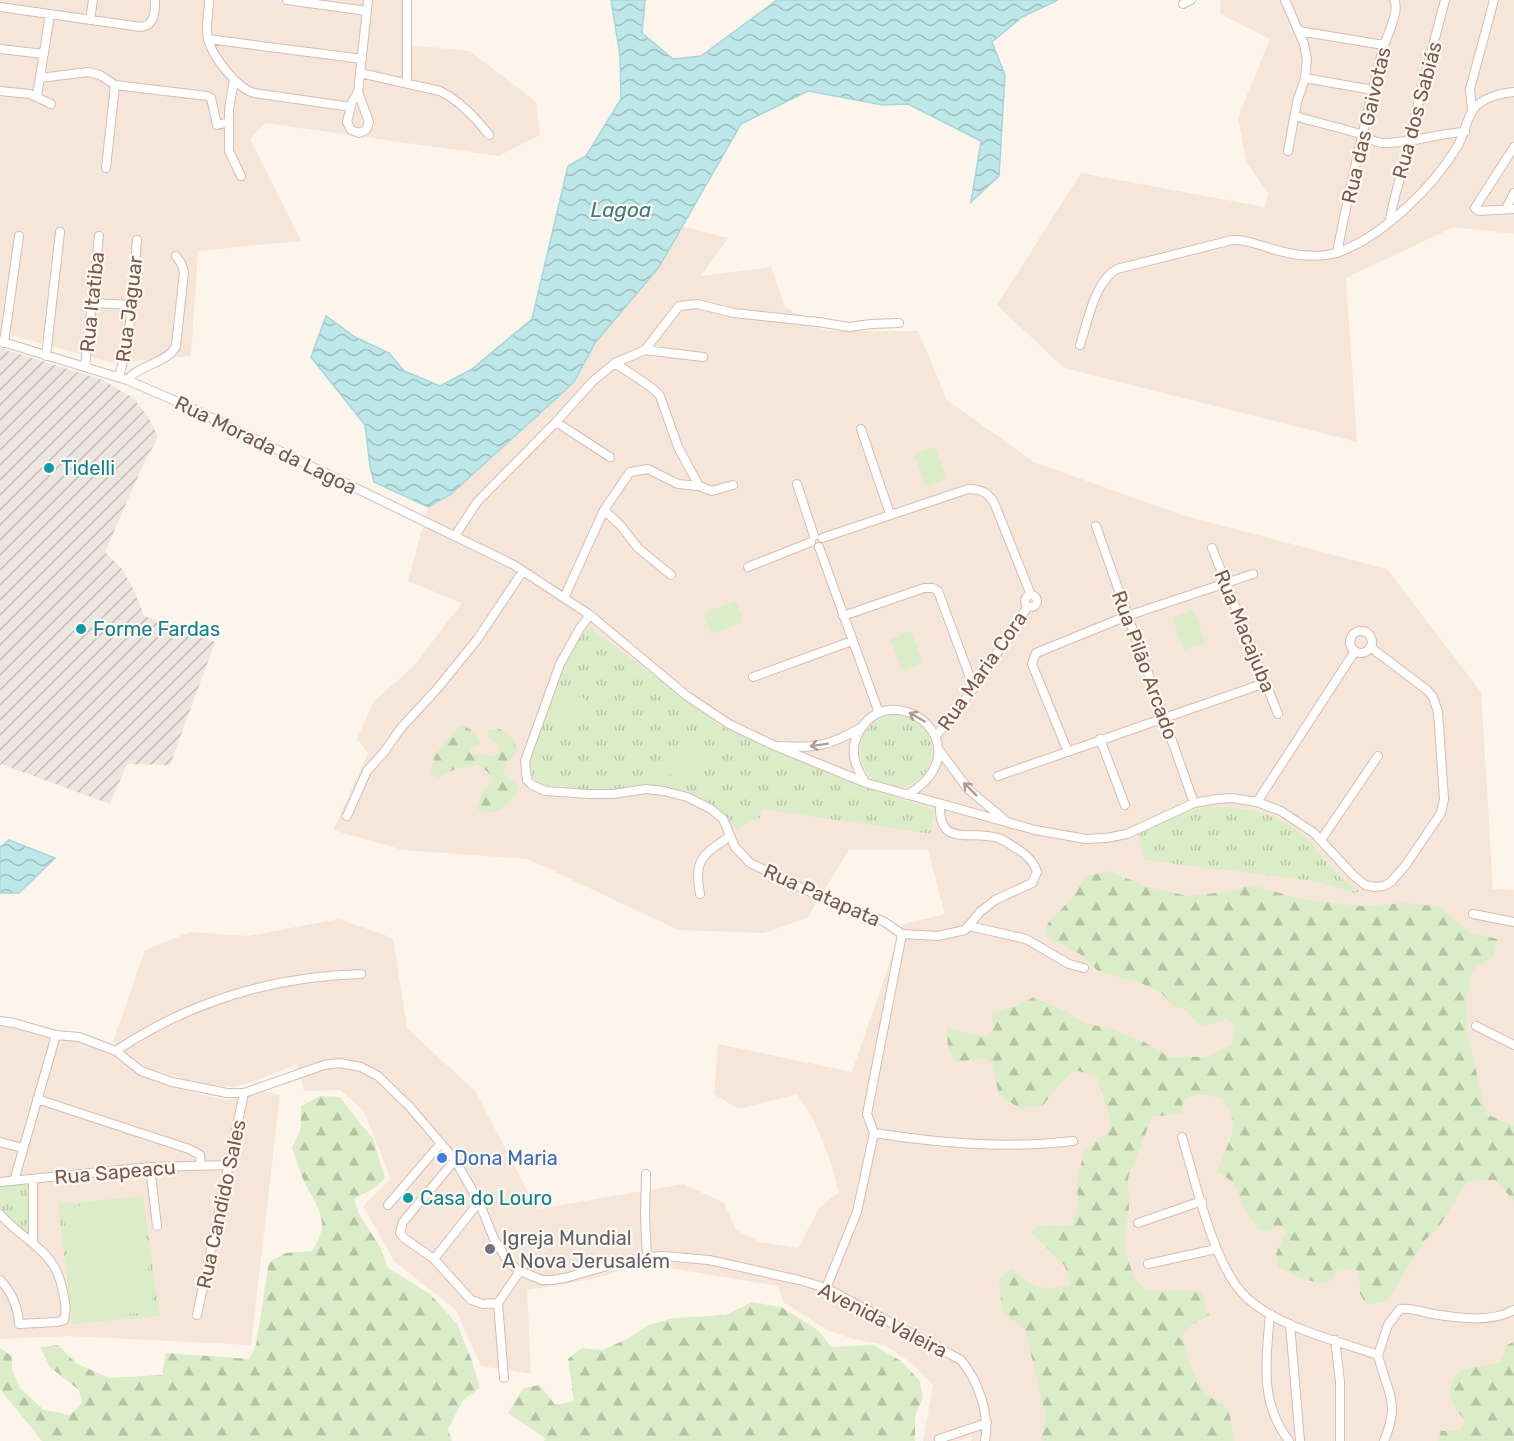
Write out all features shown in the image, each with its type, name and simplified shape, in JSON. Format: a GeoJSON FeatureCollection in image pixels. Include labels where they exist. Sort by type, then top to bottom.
{"type":"FeatureCollection","features":[{"type":"Feature","properties":{"kind":"street"},"geometry":{"type":"LineString","coordinates":[[90,20],[93,0]]}},
{"type":"Feature","properties":{"kind":"street"},"geometry":{"type":"LineString","coordinates":[[209,0],[208,39],[213,50],[241,88],[254,93],[351,107]]}},
{"type":"Feature","properties":{"kind":"street"},"geometry":{"type":"LineString","coordinates":[[287,0],[367,11]]}},
{"type":"Feature","properties":{"kind":"street"},"geometry":{"type":"LineString","coordinates":[[358,92],[369,122],[366,130],[357,132],[348,127],[348,118],[358,92],[368,0]]}},
{"type":"Feature","properties":{"kind":"street"},"geometry":{"type":"LineString","coordinates":[[407,0],[407,83]]}},
{"type":"Feature","properties":{"kind":"street"},"geometry":{"type":"LineString","coordinates":[[1285,0],[1306,49],[1305,78],[1288,151]]}},
{"type":"Feature","properties":{"kind":"street","name":"Rua das Gaivotas"},"geometry":{"type":"LineString","coordinates":[[1337,253],[1384,45],[1397,9],[1394,0]]}},
{"type":"Feature","properties":{"kind":"street","name":"Rua dos Sabiás"},"geometry":{"type":"LineString","coordinates":[[1390,220],[1445,0]]}},
{"type":"Feature","properties":{"kind":"street"},"geometry":{"type":"LineString","coordinates":[[1080,345],[1102,284],[1109,273],[1117,268],[1232,240],[1248,241],[1293,255],[1337,253],[1365,240],[1424,192],[1435,180],[1465,132],[1472,110],[1470,98],[1472,80],[1494,0]]}},
{"type":"Feature","properties":{"kind":"street"},"geometry":{"type":"LineString","coordinates":[[4,5],[90,20],[145,26],[152,22],[155,3]]}},
{"type":"Feature","properties":{"kind":"street"},"geometry":{"type":"LineString","coordinates":[[37,96],[50,14]]}},
{"type":"Feature","properties":{"kind":"street"},"geometry":{"type":"LineString","coordinates":[[1299,31],[1384,45]]}},
{"type":"Feature","properties":{"kind":"street"},"geometry":{"type":"LineString","coordinates":[[208,39],[362,59]]}},
{"type":"Feature","properties":{"kind":"street"},"geometry":{"type":"LineString","coordinates":[[0,49],[44,54]]}},
{"type":"Feature","properties":{"kind":"street"},"geometry":{"type":"LineString","coordinates":[[40,78],[88,72],[100,75],[115,85],[208,96],[211,98],[216,124],[228,122]]}},
{"type":"Feature","properties":{"kind":"street"},"geometry":{"type":"LineString","coordinates":[[360,73],[440,91],[451,96],[464,106],[489,135]]}},
{"type":"Feature","properties":{"kind":"street"},"geometry":{"type":"LineString","coordinates":[[1305,78],[1373,90]]}},
{"type":"Feature","properties":{"kind":"street"},"geometry":{"type":"LineString","coordinates":[[234,80],[231,87],[228,122],[229,154],[241,176]]}},
{"type":"Feature","properties":{"kind":"street"},"geometry":{"type":"LineString","coordinates":[[106,168],[115,85]]}},
{"type":"Feature","properties":{"kind":"street"},"geometry":{"type":"LineString","coordinates":[[0,91],[37,96],[51,104]]}},
{"type":"Feature","properties":{"kind":"street"},"geometry":{"type":"LineString","coordinates":[[1472,110],[1494,96],[1514,92]]}},
{"type":"Feature","properties":{"kind":"street"},"geometry":{"type":"LineString","coordinates":[[1295,116],[1362,135],[1373,142],[1381,143],[1465,132]]}},
{"type":"Feature","properties":{"kind":"street"},"geometry":{"type":"LineString","coordinates":[[1514,147],[1475,208],[1479,211],[1510,209],[1514,193]]}},
{"type":"Feature","properties":{"kind":"street"},"geometry":{"type":"LineString","coordinates":[[46,356],[60,232]]}},
{"type":"Feature","properties":{"kind":"street"},"geometry":{"type":"LineString","coordinates":[[2,342],[19,236]]}},
{"type":"Feature","properties":{"kind":"street","name":"Rua Itatiba"},"geometry":{"type":"LineString","coordinates":[[85,367],[99,236]]}},
{"type":"Feature","properties":{"kind":"street","name":"Rua Jaguar"},"geometry":{"type":"LineString","coordinates":[[123,379],[137,240]]}},
{"type":"Feature","properties":{"kind":"street"},"geometry":{"type":"LineString","coordinates":[[123,379],[138,369],[171,354],[176,346],[184,272],[176,256]]}},
{"type":"Feature","properties":{"kind":"street"},"geometry":{"type":"LineString","coordinates":[[92,303],[131,305]]}},
{"type":"Feature","properties":{"kind":"street"},"geometry":{"type":"LineString","coordinates":[[455,536],[477,502],[556,422],[592,381],[615,363],[645,350],[679,306],[688,304],[711,307],[734,314],[849,327],[899,323]]}},
{"type":"Feature","properties":{"kind":"street","name":"Rua Morada da Lagoa"},"geometry":{"type":"LineString","coordinates":[[2,342],[123,379],[261,441],[523,571],[590,615],[687,696],[729,724],[773,745],[866,783],[1067,837],[1086,839],[1127,834],[1194,803],[1224,798],[1257,802],[1297,820],[1321,840],[1365,885],[1384,886],[1391,882],[1405,866],[1441,813],[1444,799],[1438,712],[1428,690],[1370,647]]}},
{"type":"Feature","properties":{"kind":"street"},"geometry":{"type":"LineString","coordinates":[[645,350],[703,357]]}},
{"type":"Feature","properties":{"kind":"street"},"geometry":{"type":"LineString","coordinates":[[615,363],[656,390],[678,447],[699,486]]}},
{"type":"Feature","properties":{"kind":"street"},"geometry":{"type":"LineString","coordinates":[[556,422],[610,457]]}},
{"type":"Feature","properties":{"kind":"street"},"geometry":{"type":"LineString","coordinates":[[861,429],[890,514]]}},
{"type":"Feature","properties":{"kind":"street"},"geometry":{"type":"LineString","coordinates":[[564,598],[604,510],[630,472],[648,469],[678,484],[699,486],[712,491],[733,485]]}},
{"type":"Feature","properties":{"kind":"street"},"geometry":{"type":"LineString","coordinates":[[797,484],[879,713]]}},
{"type":"Feature","properties":{"kind":"street","name":"Rua Maria Cora"},"geometry":{"type":"LineString","coordinates":[[748,567],[890,514],[968,489],[978,489],[991,497],[1031,595],[1026,600],[1028,606],[975,688],[936,736]]}},
{"type":"Feature","properties":{"kind":"street"},"geometry":{"type":"LineString","coordinates":[[604,510],[621,526],[638,548],[671,575]]}},
{"type":"Feature","properties":{"kind":"street","name":"Rua Pilão Arcado"},"geometry":{"type":"LineString","coordinates":[[1096,526],[1194,803]]}},
{"type":"Feature","properties":{"kind":"street","name":"Rua Macajuba"},"geometry":{"type":"LineString","coordinates":[[1212,548],[1278,714]]}},
{"type":"Feature","properties":{"kind":"street"},"geometry":{"type":"LineString","coordinates":[[347,816],[367,771],[476,641],[523,571]]}},
{"type":"Feature","properties":{"kind":"street"},"geometry":{"type":"LineString","coordinates":[[1068,752],[1032,664],[1033,656],[1039,651],[1127,616],[1253,574]]}},
{"type":"Feature","properties":{"kind":"street"},"geometry":{"type":"LineString","coordinates":[[843,616],[924,588],[933,588],[938,591],[975,688]]}},
{"type":"Feature","properties":{"kind":"street","name":"Rua Patapata"},"geometry":{"type":"LineString","coordinates":[[590,615],[560,664],[525,761],[527,780],[532,785],[545,791],[578,793],[613,794],[646,789],[664,790],[687,797],[711,809],[723,819],[739,853],[757,867],[844,908],[883,921],[902,934],[938,936],[958,932],[969,926],[980,912],[995,900],[1032,883],[1037,872],[1027,855],[999,838],[953,835],[943,826],[940,804]]}},
{"type":"Feature","properties":{"kind":"street"},"geometry":{"type":"LineString","coordinates":[[1360,631],[1369,634],[1372,643],[1370,647],[1363,653],[1354,651],[1351,648],[1352,635],[1360,631]]}},
{"type":"Feature","properties":{"kind":"street"},"geometry":{"type":"LineString","coordinates":[[753,677],[852,641]]}},
{"type":"Feature","properties":{"kind":"street"},"geometry":{"type":"LineString","coordinates":[[1257,802],[1354,651]]}},
{"type":"Feature","properties":{"kind":"street"},"geometry":{"type":"LineString","coordinates":[[998,776],[1265,682]]}},
{"type":"Feature","properties":{"kind":"street"},"geometry":{"type":"LineString","coordinates":[[866,783],[857,771],[853,756],[854,741],[869,719],[879,713],[902,710],[922,718],[936,736],[939,750],[937,764],[931,776],[921,787],[908,795]]}},
{"type":"Feature","properties":{"kind":"street"},"geometry":{"type":"LineString","coordinates":[[773,745],[817,746],[840,739],[861,728]]}},
{"type":"Feature","properties":{"kind":"street"},"geometry":{"type":"LineString","coordinates":[[1100,740],[1125,805]]}},
{"type":"Feature","properties":{"kind":"street"},"geometry":{"type":"LineString","coordinates":[[939,750],[968,789],[1008,823]]}},
{"type":"Feature","properties":{"kind":"street"},"geometry":{"type":"LineString","coordinates":[[1321,840],[1378,756]]}},
{"type":"Feature","properties":{"kind":"street"},"geometry":{"type":"LineString","coordinates":[[700,894],[697,875],[700,862],[706,854],[730,836]]}},
{"type":"Feature","properties":{"kind":"street"},"geometry":{"type":"LineString","coordinates":[[1473,914],[1514,922]]}},
{"type":"Feature","properties":{"kind":"street"},"geometry":{"type":"LineString","coordinates":[[969,926],[1026,939],[1069,964],[1084,968]]}},
{"type":"Feature","properties":{"kind":"street"},"geometry":{"type":"LineString","coordinates":[[826,1288],[856,1212],[874,1133],[867,1114],[902,934]]}},
{"type":"Feature","properties":{"kind":"street"},"geometry":{"type":"LineString","coordinates":[[116,1051],[173,1018],[254,988],[309,977],[361,974]]}},
{"type":"Feature","properties":{"kind":"street","name":"Avenida Valeira"},"geometry":{"type":"LineString","coordinates":[[0,1021],[56,1035],[79,1037],[116,1051],[141,1071],[171,1082],[227,1093],[244,1092],[324,1065],[339,1063],[371,1071],[410,1107],[456,1160],[502,1254],[520,1271],[542,1280],[553,1280],[610,1265],[663,1256],[709,1260],[826,1288],[961,1360],[976,1385],[987,1423],[985,1441]]}},
{"type":"Feature","properties":{"kind":"street"},"geometry":{"type":"LineString","coordinates":[[1476,1026],[1514,1045]]}},
{"type":"Feature","properties":{"kind":"street"},"geometry":{"type":"LineString","coordinates":[[14,1181],[56,1035]]}},
{"type":"Feature","properties":{"kind":"street","name":"Rua Candido Sales"},"geometry":{"type":"LineString","coordinates":[[197,1315],[244,1092]]}},
{"type":"Feature","properties":{"kind":"street"},"geometry":{"type":"LineString","coordinates":[[37,1099],[189,1149],[200,1155],[201,1165]]}},
{"type":"Feature","properties":{"kind":"street"},"geometry":{"type":"LineString","coordinates":[[874,1133],[996,1146],[1073,1141]]}},
{"type":"Feature","properties":{"kind":"street"},"geometry":{"type":"LineString","coordinates":[[1182,1137],[1216,1249],[1235,1285],[1244,1296],[1270,1314],[1290,1324],[1378,1355]]}},
{"type":"Feature","properties":{"kind":"street"},"geometry":{"type":"LineString","coordinates":[[0,1142],[23,1148]]}},
{"type":"Feature","properties":{"kind":"street"},"geometry":{"type":"LineString","coordinates":[[388,1204],[441,1143]]}},
{"type":"Feature","properties":{"kind":"street"},"geometry":{"type":"LineString","coordinates":[[456,1160],[403,1222],[399,1230],[401,1236],[434,1259],[471,1300],[483,1304],[498,1303]]}},
{"type":"Feature","properties":{"kind":"street","name":"Rua Sapeacu"},"geometry":{"type":"LineString","coordinates":[[0,1182],[150,1167],[229,1165]]}},
{"type":"Feature","properties":{"kind":"street"},"geometry":{"type":"LineString","coordinates":[[150,1167],[157,1226]]}},
{"type":"Feature","properties":{"kind":"street"},"geometry":{"type":"LineString","coordinates":[[646,1174],[647,1257]]}},
{"type":"Feature","properties":{"kind":"street"},"geometry":{"type":"LineString","coordinates":[[33,1179],[33,1242]]}},
{"type":"Feature","properties":{"kind":"street"},"geometry":{"type":"LineString","coordinates":[[1138,1223],[1202,1201]]}},
{"type":"Feature","properties":{"kind":"street"},"geometry":{"type":"LineString","coordinates":[[434,1259],[479,1203]]}},
{"type":"Feature","properties":{"kind":"street"},"geometry":{"type":"LineString","coordinates":[[0,1214],[49,1257],[58,1271],[66,1307],[65,1317],[62,1321],[19,1324],[13,1297],[0,1280]]}},
{"type":"Feature","properties":{"kind":"street"},"geometry":{"type":"LineString","coordinates":[[1148,1264],[1216,1249]]}},
{"type":"Feature","properties":{"kind":"street"},"geometry":{"type":"LineString","coordinates":[[504,1378],[498,1303],[520,1271]]}},
{"type":"Feature","properties":{"kind":"street"},"geometry":{"type":"LineString","coordinates":[[1384,1441],[1389,1430],[1393,1409],[1378,1355],[1388,1325],[1400,1309],[1412,1308],[1437,1314],[1494,1318],[1514,1310]]}},
{"type":"Feature","properties":{"kind":"street"},"geometry":{"type":"LineString","coordinates":[[1270,1314],[1266,1356],[1268,1396],[1278,1426],[1289,1441]]}},
{"type":"Feature","properties":{"kind":"street"},"geometry":{"type":"LineString","coordinates":[[1290,1324],[1300,1441]]}},
{"type":"Feature","properties":{"kind":"street"},"geometry":{"type":"LineString","coordinates":[[1335,1340],[1340,1382],[1340,1441]]}},
{"type":"Feature","properties":{"kind":"street"},"geometry":{"type":"LineString","coordinates":[[939,1439],[987,1423]]}},
{"type":"Feature","properties":{"kind":"shaded area"},"geometry":{"type":"Polygon","coordinates":[[[0,0],[411,0],[409,45],[470,51],[536,102],[540,135],[499,156],[265,123],[250,139],[301,241],[198,251],[191,356],[112,363],[0,332],[0,0]]]}},
{"type":"Feature","properties":{"kind":"shaded area"},"geometry":{"type":"Polygon","coordinates":[[[1221,0],[1514,0],[1514,234],[1454,227],[1346,278],[1357,442],[1064,368],[997,305],[1081,173],[1265,207],[1268,193],[1246,162],[1238,117],[1270,39],[1220,14],[1221,0]]]}},
{"type":"Feature","properties":{"kind":"shaded area"},"geometry":{"type":"Polygon","coordinates":[[[682,226],[728,238],[701,276],[771,267],[785,307],[826,331],[918,331],[947,400],[1034,462],[1182,515],[1387,569],[1481,692],[1493,889],[1514,890],[1514,1441],[971,1441],[972,1437],[957,1441],[923,1441],[933,1385],[914,1365],[885,1345],[853,1339],[827,1330],[783,1302],[778,1286],[645,1264],[588,1280],[527,1290],[531,1374],[481,1366],[456,1310],[394,1261],[363,1206],[391,1179],[364,1111],[340,1090],[304,1091],[297,1064],[235,1087],[201,1084],[147,1068],[113,1042],[145,950],[190,932],[248,936],[339,919],[393,938],[407,1028],[475,1091],[537,1209],[684,1184],[724,1203],[736,1230],[760,1242],[798,1248],[820,1207],[839,1192],[830,1160],[814,1120],[797,1094],[738,1109],[714,1094],[718,1044],[852,1072],[903,924],[945,914],[928,850],[849,850],[807,918],[764,933],[678,930],[528,859],[403,850],[333,830],[368,753],[357,739],[373,702],[413,667],[462,603],[408,581],[428,507],[450,495],[574,382],[595,343],[659,267],[682,226]]]}},
{"type":"Feature","properties":{"kind":"shaded area"},"geometry":{"type":"Polygon","coordinates":[[[0,348],[103,380],[133,398],[148,416],[158,437],[143,465],[105,552],[122,569],[135,592],[144,616],[215,642],[170,765],[127,764],[110,804],[1,764],[0,766],[0,348]]]}},
{"type":"Feature","properties":{"kind":"shaded area"},"geometry":{"type":"Polygon","coordinates":[[[0,1018],[49,1028],[112,1055],[140,1076],[193,1093],[226,1100],[266,1092],[280,1095],[251,1345],[69,1336],[0,1339],[0,1018]]]}},
{"type":"Feature","properties":{"kind":"green space"},"geometry":{"type":"Polygon","coordinates":[[[935,447],[947,479],[926,487],[914,454],[935,447]]]}},
{"type":"Feature","properties":{"kind":"green space"},"geometry":{"type":"Polygon","coordinates":[[[736,601],[744,622],[711,634],[703,613],[736,601]]]}},
{"type":"Feature","properties":{"kind":"green space"},"geometry":{"type":"Polygon","coordinates":[[[1193,610],[1206,643],[1184,650],[1172,618],[1193,610]]]}},
{"type":"Feature","properties":{"kind":"green space"},"geometry":{"type":"Polygon","coordinates":[[[591,628],[720,726],[879,792],[934,810],[932,834],[762,809],[760,818],[736,829],[716,807],[685,793],[639,785],[613,792],[542,785],[533,777],[528,768],[529,762],[565,664],[580,632],[591,628]]]}},
{"type":"Feature","properties":{"kind":"green space"},"geometry":{"type":"Polygon","coordinates":[[[911,631],[923,663],[902,671],[890,639],[911,631]]]}},
{"type":"Feature","properties":{"kind":"green space"},"geometry":{"type":"Polygon","coordinates":[[[564,691],[585,699],[573,732],[551,723],[564,691]]]}},
{"type":"Feature","properties":{"kind":"green space"},"geometry":{"type":"Polygon","coordinates":[[[896,715],[910,718],[922,725],[929,737],[932,751],[929,765],[922,777],[910,784],[896,787],[882,784],[870,777],[863,765],[860,751],[863,737],[870,725],[882,718],[896,715]]]}},
{"type":"Feature","properties":{"kind":"green space"},"geometry":{"type":"Polygon","coordinates":[[[461,725],[470,729],[480,740],[479,746],[470,748],[470,754],[496,756],[500,747],[496,742],[487,738],[488,730],[500,729],[512,736],[517,750],[503,774],[516,783],[517,792],[499,810],[488,813],[476,808],[482,793],[492,782],[491,775],[479,765],[458,768],[438,778],[431,773],[437,753],[461,725]]]}},
{"type":"Feature","properties":{"kind":"green space"},"geometry":{"type":"Polygon","coordinates":[[[679,741],[701,749],[688,782],[666,773],[679,741]]]}},
{"type":"Feature","properties":{"kind":"green space"},"geometry":{"type":"Polygon","coordinates":[[[1209,807],[1238,808],[1266,814],[1292,827],[1314,846],[1339,876],[1360,891],[1355,893],[1315,881],[1144,860],[1138,835],[1187,811],[1209,807]]]}},
{"type":"Feature","properties":{"kind":"green space"},"geometry":{"type":"Polygon","coordinates":[[[1109,871],[1145,886],[1187,896],[1225,892],[1252,885],[1301,899],[1360,906],[1406,903],[1441,907],[1468,932],[1498,939],[1493,957],[1473,970],[1466,1000],[1468,1036],[1486,1114],[1514,1126],[1514,1201],[1495,1180],[1468,1181],[1438,1228],[1425,1240],[1387,1301],[1367,1305],[1360,1294],[1359,1271],[1338,1268],[1331,1280],[1324,1284],[1303,1279],[1278,1268],[1276,1254],[1287,1229],[1279,1227],[1268,1232],[1258,1229],[1248,1215],[1233,1182],[1218,1172],[1233,1129],[1233,1122],[1224,1100],[1208,1095],[1193,1096],[1183,1100],[1182,1113],[1152,1117],[1128,1178],[1129,1207],[1124,1250],[1135,1279],[1146,1291],[1202,1292],[1209,1316],[1193,1324],[1182,1335],[1190,1364],[1200,1385],[1229,1413],[1234,1441],[1042,1441],[1046,1417],[1025,1329],[1002,1312],[999,1279],[1011,1269],[1032,1284],[1045,1288],[1071,1285],[1065,1266],[1031,1232],[1040,1226],[1072,1225],[1078,1204],[1077,1181],[1084,1152],[1109,1131],[1111,1122],[1097,1077],[1075,1070],[1042,1106],[1019,1108],[999,1095],[992,1063],[983,1058],[957,1062],[948,1049],[947,1028],[986,1037],[995,1027],[991,1013],[1018,1005],[1033,997],[1085,1023],[1111,1029],[1144,1042],[1170,1057],[1206,1057],[1232,1044],[1234,1025],[1227,1019],[1202,1027],[1183,1008],[1172,1006],[1162,993],[1143,984],[1098,971],[1080,954],[1045,935],[1048,923],[1074,896],[1085,877],[1109,871]]]}},
{"type":"Feature","properties":{"kind":"green space"},"geometry":{"type":"Polygon","coordinates":[[[320,1096],[340,1097],[373,1138],[385,1178],[376,1187],[354,1199],[358,1212],[380,1247],[388,1268],[430,1294],[457,1324],[472,1361],[480,1388],[463,1400],[448,1429],[452,1441],[42,1441],[0,1389],[0,1348],[12,1356],[12,1369],[20,1388],[44,1410],[70,1415],[82,1403],[79,1390],[50,1367],[40,1347],[58,1345],[76,1363],[109,1378],[162,1375],[166,1353],[249,1359],[256,1345],[269,1262],[286,1253],[312,1251],[321,1231],[320,1214],[303,1179],[292,1148],[301,1129],[301,1106],[320,1096]]]}},
{"type":"Feature","properties":{"kind":"green space"},"geometry":{"type":"Polygon","coordinates":[[[31,1181],[31,1239],[0,1212],[0,1183],[31,1181]]]}},
{"type":"Feature","properties":{"kind":"green space"},"geometry":{"type":"Polygon","coordinates":[[[143,1196],[160,1316],[72,1324],[58,1204],[143,1196]]]}},
{"type":"Feature","properties":{"kind":"green space"},"geometry":{"type":"Polygon","coordinates":[[[138,1198],[154,1311],[78,1321],[63,1208],[138,1198]]]}},
{"type":"Feature","properties":{"kind":"green space"},"geometry":{"type":"Polygon","coordinates":[[[752,1302],[781,1307],[818,1330],[831,1347],[873,1345],[901,1361],[920,1381],[923,1398],[915,1415],[915,1441],[544,1441],[545,1438],[508,1413],[523,1388],[540,1385],[555,1405],[574,1401],[568,1359],[582,1348],[603,1350],[627,1339],[648,1325],[674,1318],[726,1315],[752,1302]]]}},
{"type":"Feature","properties":{"kind":"green space"},"geometry":{"type":"Polygon","coordinates":[[[1514,1341],[1514,1441],[1438,1441],[1441,1431],[1459,1431],[1465,1421],[1450,1397],[1451,1386],[1459,1371],[1500,1362],[1506,1346],[1514,1341]]]}},
{"type":"Feature","properties":{"kind":"water","name":"Lagoa"},"geometry":{"type":"Polygon","coordinates":[[[611,0],[645,0],[642,33],[673,59],[701,56],[777,0],[1058,0],[1022,17],[992,42],[1005,75],[999,176],[971,202],[981,141],[908,104],[883,105],[808,91],[741,124],[659,267],[595,343],[574,382],[450,495],[428,507],[374,482],[365,425],[311,357],[326,316],[355,337],[389,353],[404,371],[440,386],[472,369],[532,319],[568,166],[586,156],[621,99],[620,55],[611,0]]]}},
{"type":"Feature","properties":{"kind":"water"},"geometry":{"type":"Polygon","coordinates":[[[9,840],[55,858],[19,893],[0,893],[0,847],[9,840]]]}},
{"type":"Feature","properties":{"kind":"place","name":"Tidelli"},"geometry":{"type":"Point","coordinates":[49,468]}},
{"type":"Feature","properties":{"kind":"place","name":"Forme Fardas"},"geometry":{"type":"Point","coordinates":[81,629]}},
{"type":"Feature","properties":{"kind":"place","name":"Dona Maria"},"geometry":{"type":"Point","coordinates":[442,1158]}},
{"type":"Feature","properties":{"kind":"place","name":"Casa do Louro"},"geometry":{"type":"Point","coordinates":[408,1198]}},
{"type":"Feature","properties":{"kind":"place","name":"Igreja Mundial A Nova Jerusalém"},"geometry":{"type":"Point","coordinates":[490,1249]}}]}
